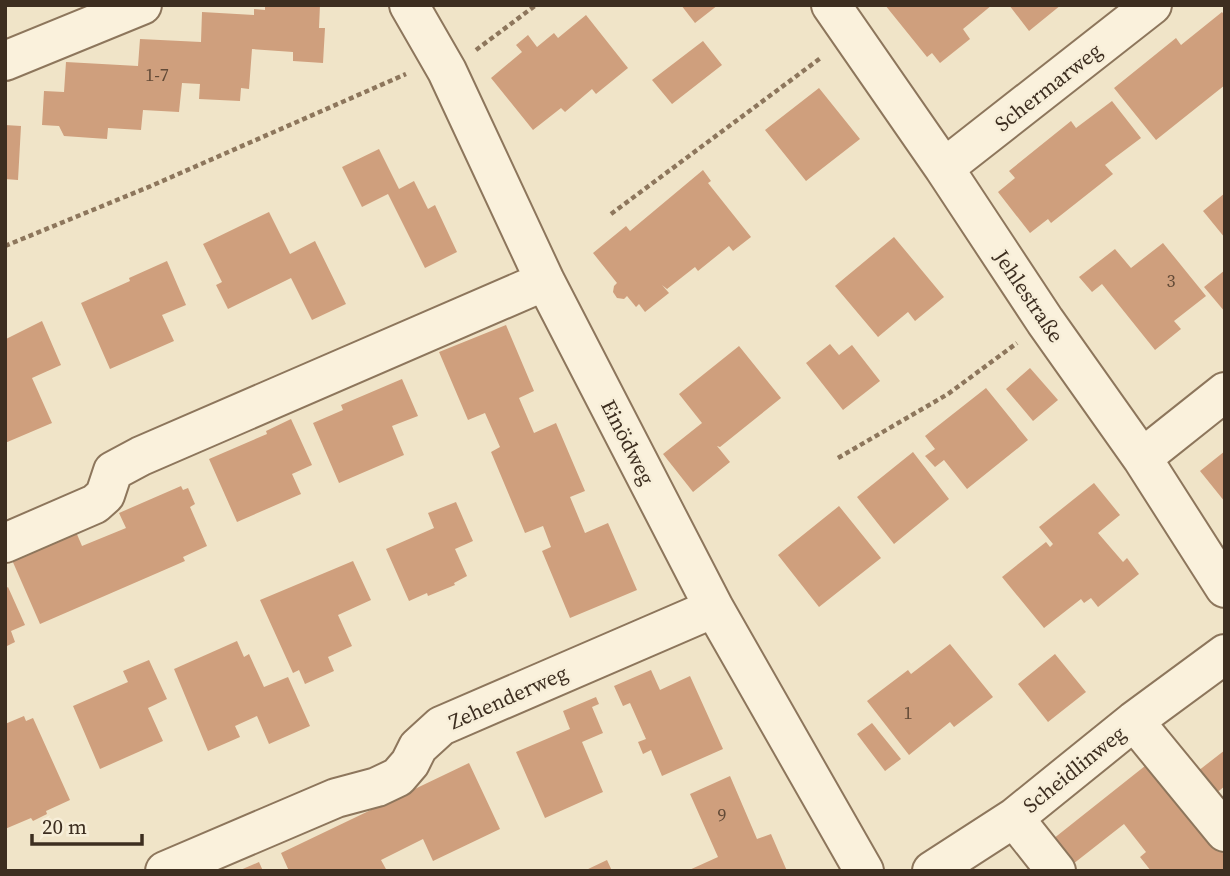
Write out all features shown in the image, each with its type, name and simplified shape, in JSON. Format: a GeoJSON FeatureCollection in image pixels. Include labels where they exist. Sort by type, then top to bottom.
{"type":"FeatureCollection","features":[{"type":"Feature","properties":{"kind":"street"},"geometry":{"type":"LineString","coordinates":[[5,61],[142,5]]}},
{"type":"Feature","properties":{"kind":"street","name":"Einödweg"},"geometry":{"type":"LineString","coordinates":[[409,5],[443,66],[545,281],[714,608],[864,871]]}},
{"type":"Feature","properties":{"kind":"street","name":"Schermarweg"},"geometry":{"type":"LineString","coordinates":[[944,168],[1152,5]]}},
{"type":"Feature","properties":{"kind":"street","name":"Jehlestraße"},"geometry":{"type":"LineString","coordinates":[[841,20],[944,168],[1045,321],[1142,458],[1225,588]]}},
{"type":"Feature","properties":{"kind":"street"},"geometry":{"type":"LineString","coordinates":[[5,543],[94,504],[105,495],[113,471],[141,456],[545,281]]}},
{"type":"Feature","properties":{"kind":"street"},"geometry":{"type":"LineString","coordinates":[[1142,458],[1225,392]]}},
{"type":"Feature","properties":{"kind":"street","name":"Zehenderweg"},"geometry":{"type":"LineString","coordinates":[[165,871],[336,798],[377,787],[398,777],[410,763],[418,747],[441,726],[714,608]]}},
{"type":"Feature","properties":{"kind":"street","name":"Scheidlinweg"},"geometry":{"type":"LineString","coordinates":[[932,871],[1014,818],[1134,721],[1225,654]]}},
{"type":"Feature","properties":{"kind":"street","name":"Scheidlinweg"},"geometry":{"type":"LineString","coordinates":[[1134,721],[1225,832]]}},
{"type":"Feature","properties":{"kind":"street","name":"Scheidlinweg"},"geometry":{"type":"LineString","coordinates":[[1014,818],[1056,871]]}},
{"type":"Feature","properties":{"kind":"path"},"geometry":{"type":"LineString","coordinates":[[5,246],[443,66],[536,5]]}},
{"type":"Feature","properties":{"kind":"path"},"geometry":{"type":"LineString","coordinates":[[611,214],[841,20]]}},
{"type":"Feature","properties":{"kind":"path"},"geometry":{"type":"LineString","coordinates":[[838,458],[948,394],[1045,321]]}},
{"type":"Feature","properties":{"kind":"building"},"geometry":{"type":"Polygon","coordinates":[[[265,5],[320,5],[319,28],[325,28],[323,63],[293,61],[293,52],[252,49],[249,89],[241,88],[240,101],[199,99],[200,84],[182,83],[179,112],[143,110],[141,130],[108,128],[107,139],[64,136],[59,126],[42,125],[44,91],[64,92],[66,62],[138,66],[140,39],[201,42],[202,12],[254,15],[254,9],[265,10],[265,5]]]}},
{"type":"Feature","properties":{"kind":"building"},"geometry":{"type":"Polygon","coordinates":[[[681,5],[718,5],[695,23],[681,5]]]}},
{"type":"Feature","properties":{"kind":"building"},"geometry":{"type":"Polygon","coordinates":[[[885,5],[992,5],[963,29],[970,39],[940,63],[932,53],[927,57],[885,5]]]}},
{"type":"Feature","properties":{"kind":"building"},"geometry":{"type":"Polygon","coordinates":[[[1009,5],[1061,5],[1029,31],[1009,5]]]}},
{"type":"Feature","properties":{"kind":"building"},"geometry":{"type":"Polygon","coordinates":[[[1222,12],[1225,16],[1225,85],[1156,140],[1114,88],[1176,38],[1181,45],[1222,12]]]}},
{"type":"Feature","properties":{"kind":"building"},"geometry":{"type":"Polygon","coordinates":[[[586,15],[628,68],[596,94],[592,89],[565,112],[561,108],[533,130],[491,78],[522,52],[516,45],[528,35],[537,47],[554,33],[558,38],[586,15]]]}},
{"type":"Feature","properties":{"kind":"building"},"geometry":{"type":"Polygon","coordinates":[[[703,41],[722,65],[672,104],[652,80],[703,41]]]}},
{"type":"Feature","properties":{"kind":"building"},"geometry":{"type":"Polygon","coordinates":[[[819,88],[860,139],[806,181],[765,130],[819,88]]]}},
{"type":"Feature","properties":{"kind":"building"},"geometry":{"type":"Polygon","coordinates":[[[1112,101],[1141,138],[1105,165],[1113,174],[1051,223],[1048,219],[1030,233],[998,192],[1015,178],[1009,171],[1071,121],[1076,128],[1112,101]]]}},
{"type":"Feature","properties":{"kind":"building"},"geometry":{"type":"Polygon","coordinates":[[[5,125],[21,126],[18,180],[5,179],[5,125]]]}},
{"type":"Feature","properties":{"kind":"building"},"geometry":{"type":"Polygon","coordinates":[[[379,149],[399,189],[414,181],[428,209],[435,205],[457,252],[425,268],[388,194],[362,207],[342,167],[379,149]]]}},
{"type":"Feature","properties":{"kind":"building"},"geometry":{"type":"Polygon","coordinates":[[[703,170],[711,181],[708,183],[751,237],[733,251],[729,246],[698,271],[695,267],[667,289],[662,285],[669,293],[645,312],[639,304],[636,307],[627,296],[624,299],[617,298],[613,292],[617,283],[593,253],[626,226],[630,231],[703,170]]]}},
{"type":"Feature","properties":{"kind":"building"},"geometry":{"type":"Polygon","coordinates":[[[1225,193],[1225,238],[1203,211],[1225,193]]]}},
{"type":"Feature","properties":{"kind":"building"},"geometry":{"type":"Polygon","coordinates":[[[269,212],[290,254],[315,241],[346,304],[312,320],[291,278],[228,309],[216,285],[222,282],[203,244],[269,212]]]}},
{"type":"Feature","properties":{"kind":"building"},"geometry":{"type":"Polygon","coordinates":[[[894,237],[944,297],[915,321],[908,312],[878,337],[835,286],[894,237]]]}},
{"type":"Feature","properties":{"kind":"building"},"geometry":{"type":"Polygon","coordinates":[[[1163,243],[1206,296],[1174,321],[1181,329],[1155,350],[1102,284],[1092,292],[1079,277],[1115,249],[1131,268],[1163,243]]]}},
{"type":"Feature","properties":{"kind":"building"},"geometry":{"type":"Polygon","coordinates":[[[167,261],[186,305],[162,315],[174,341],[110,369],[81,303],[167,261]]]}},
{"type":"Feature","properties":{"kind":"building"},"geometry":{"type":"Polygon","coordinates":[[[1225,270],[1225,312],[1204,287],[1225,270]]]}},
{"type":"Feature","properties":{"kind":"building"},"geometry":{"type":"Polygon","coordinates":[[[42,321],[61,365],[32,378],[52,423],[5,443],[6,339],[42,321]]]}},
{"type":"Feature","properties":{"kind":"building"},"geometry":{"type":"Polygon","coordinates":[[[506,325],[534,391],[519,398],[534,433],[556,423],[585,491],[570,497],[585,533],[608,523],[637,590],[570,618],[542,551],[551,547],[543,526],[525,533],[491,452],[500,447],[485,413],[468,420],[439,352],[506,325]]]}},
{"type":"Feature","properties":{"kind":"building"},"geometry":{"type":"Polygon","coordinates":[[[830,344],[839,355],[852,345],[880,381],[843,410],[806,363],[830,344]]]}},
{"type":"Feature","properties":{"kind":"building"},"geometry":{"type":"Polygon","coordinates":[[[739,346],[781,398],[720,447],[717,446],[730,462],[693,492],[663,454],[702,423],[679,394],[739,346]]]}},
{"type":"Feature","properties":{"kind":"building"},"geometry":{"type":"Polygon","coordinates":[[[1030,368],[1058,400],[1033,421],[1006,389],[1030,368]]]}},
{"type":"Feature","properties":{"kind":"building"},"geometry":{"type":"Polygon","coordinates":[[[402,379],[418,416],[392,426],[404,455],[339,483],[313,423],[343,410],[341,405],[402,379]]]}},
{"type":"Feature","properties":{"kind":"building"},"geometry":{"type":"Polygon","coordinates":[[[986,388],[1028,440],[967,489],[944,460],[935,467],[925,456],[935,449],[925,436],[986,388]]]}},
{"type":"Feature","properties":{"kind":"building"},"geometry":{"type":"Polygon","coordinates":[[[291,419],[312,465],[292,474],[301,494],[237,522],[209,459],[267,434],[266,431],[291,419]]]}},
{"type":"Feature","properties":{"kind":"building"},"geometry":{"type":"Polygon","coordinates":[[[1225,451],[1225,502],[1200,471],[1225,451]]]}},
{"type":"Feature","properties":{"kind":"building"},"geometry":{"type":"Polygon","coordinates":[[[913,452],[949,499],[894,544],[857,497],[913,452]]]}},
{"type":"Feature","properties":{"kind":"building"},"geometry":{"type":"Polygon","coordinates":[[[1094,483],[1120,515],[1098,533],[1123,562],[1127,558],[1139,574],[1098,607],[1091,598],[1084,603],[1081,599],[1044,628],[1002,577],[1046,542],[1050,547],[1053,544],[1039,527],[1094,483]]]}},
{"type":"Feature","properties":{"kind":"building"},"geometry":{"type":"Polygon","coordinates":[[[181,486],[183,490],[188,488],[195,504],[190,507],[207,546],[183,557],[185,561],[40,624],[12,560],[76,532],[82,546],[126,528],[119,513],[181,486]]]}},
{"type":"Feature","properties":{"kind":"building"},"geometry":{"type":"Polygon","coordinates":[[[456,502],[473,541],[455,549],[467,576],[454,583],[455,585],[409,601],[386,549],[434,528],[428,513],[456,502]]]}},
{"type":"Feature","properties":{"kind":"building"},"geometry":{"type":"Polygon","coordinates":[[[839,506],[881,558],[819,607],[778,555],[839,506]]]}},
{"type":"Feature","properties":{"kind":"building"},"geometry":{"type":"Polygon","coordinates":[[[353,561],[371,600],[338,615],[352,646],[328,657],[334,671],[305,684],[299,670],[293,673],[260,600],[353,561]]]}},
{"type":"Feature","properties":{"kind":"building"},"geometry":{"type":"Polygon","coordinates":[[[8,587],[25,625],[11,631],[15,642],[5,647],[5,589],[8,587]]]}},
{"type":"Feature","properties":{"kind":"building"},"geometry":{"type":"Polygon","coordinates":[[[237,641],[244,657],[249,654],[264,687],[288,677],[310,726],[269,744],[257,716],[235,726],[240,737],[208,751],[174,669],[237,641]]]}},
{"type":"Feature","properties":{"kind":"building"},"geometry":{"type":"Polygon","coordinates":[[[950,644],[993,697],[954,727],[950,722],[909,755],[867,701],[908,670],[911,674],[950,644]]]}},
{"type":"Feature","properties":{"kind":"building"},"geometry":{"type":"Polygon","coordinates":[[[1055,654],[1086,692],[1048,722],[1018,684],[1055,654]]]}},
{"type":"Feature","properties":{"kind":"building"},"geometry":{"type":"Polygon","coordinates":[[[149,660],[167,699],[148,708],[163,741],[100,769],[73,706],[128,682],[123,671],[149,660]]]}},
{"type":"Feature","properties":{"kind":"building"},"geometry":{"type":"Polygon","coordinates":[[[651,670],[660,690],[690,676],[723,749],[662,776],[651,750],[643,754],[638,742],[646,739],[630,703],[623,706],[614,686],[651,670]]]}},
{"type":"Feature","properties":{"kind":"building"},"geometry":{"type":"Polygon","coordinates":[[[596,697],[599,704],[592,707],[603,733],[582,742],[603,792],[545,818],[516,752],[570,729],[563,711],[596,697]]]}},
{"type":"Feature","properties":{"kind":"building"},"geometry":{"type":"Polygon","coordinates":[[[24,716],[26,721],[33,718],[70,800],[46,811],[47,814],[33,821],[31,818],[5,829],[5,724],[24,716]]]}},
{"type":"Feature","properties":{"kind":"building"},"geometry":{"type":"Polygon","coordinates":[[[872,723],[901,759],[885,771],[857,734],[872,723]]]}},
{"type":"Feature","properties":{"kind":"building"},"geometry":{"type":"Polygon","coordinates":[[[1225,750],[1225,786],[1215,794],[1198,771],[1225,750]]]}},
{"type":"Feature","properties":{"kind":"building"},"geometry":{"type":"Polygon","coordinates":[[[1150,762],[1225,856],[1225,871],[1151,871],[1140,857],[1146,852],[1124,824],[1073,864],[1053,839],[1150,762]]]}},
{"type":"Feature","properties":{"kind":"building"},"geometry":{"type":"Polygon","coordinates":[[[469,763],[500,829],[433,861],[423,839],[381,860],[387,871],[289,871],[281,853],[469,763]]]}},
{"type":"Feature","properties":{"kind":"building"},"geometry":{"type":"Polygon","coordinates":[[[730,776],[757,839],[771,834],[787,871],[687,871],[718,857],[690,794],[730,776]]]}},
{"type":"Feature","properties":{"kind":"building"},"geometry":{"type":"Polygon","coordinates":[[[607,860],[612,871],[584,871],[607,860]]]}},
{"type":"Feature","properties":{"kind":"building"},"geometry":{"type":"Polygon","coordinates":[[[259,862],[263,871],[238,871],[259,862]]]}}]}
